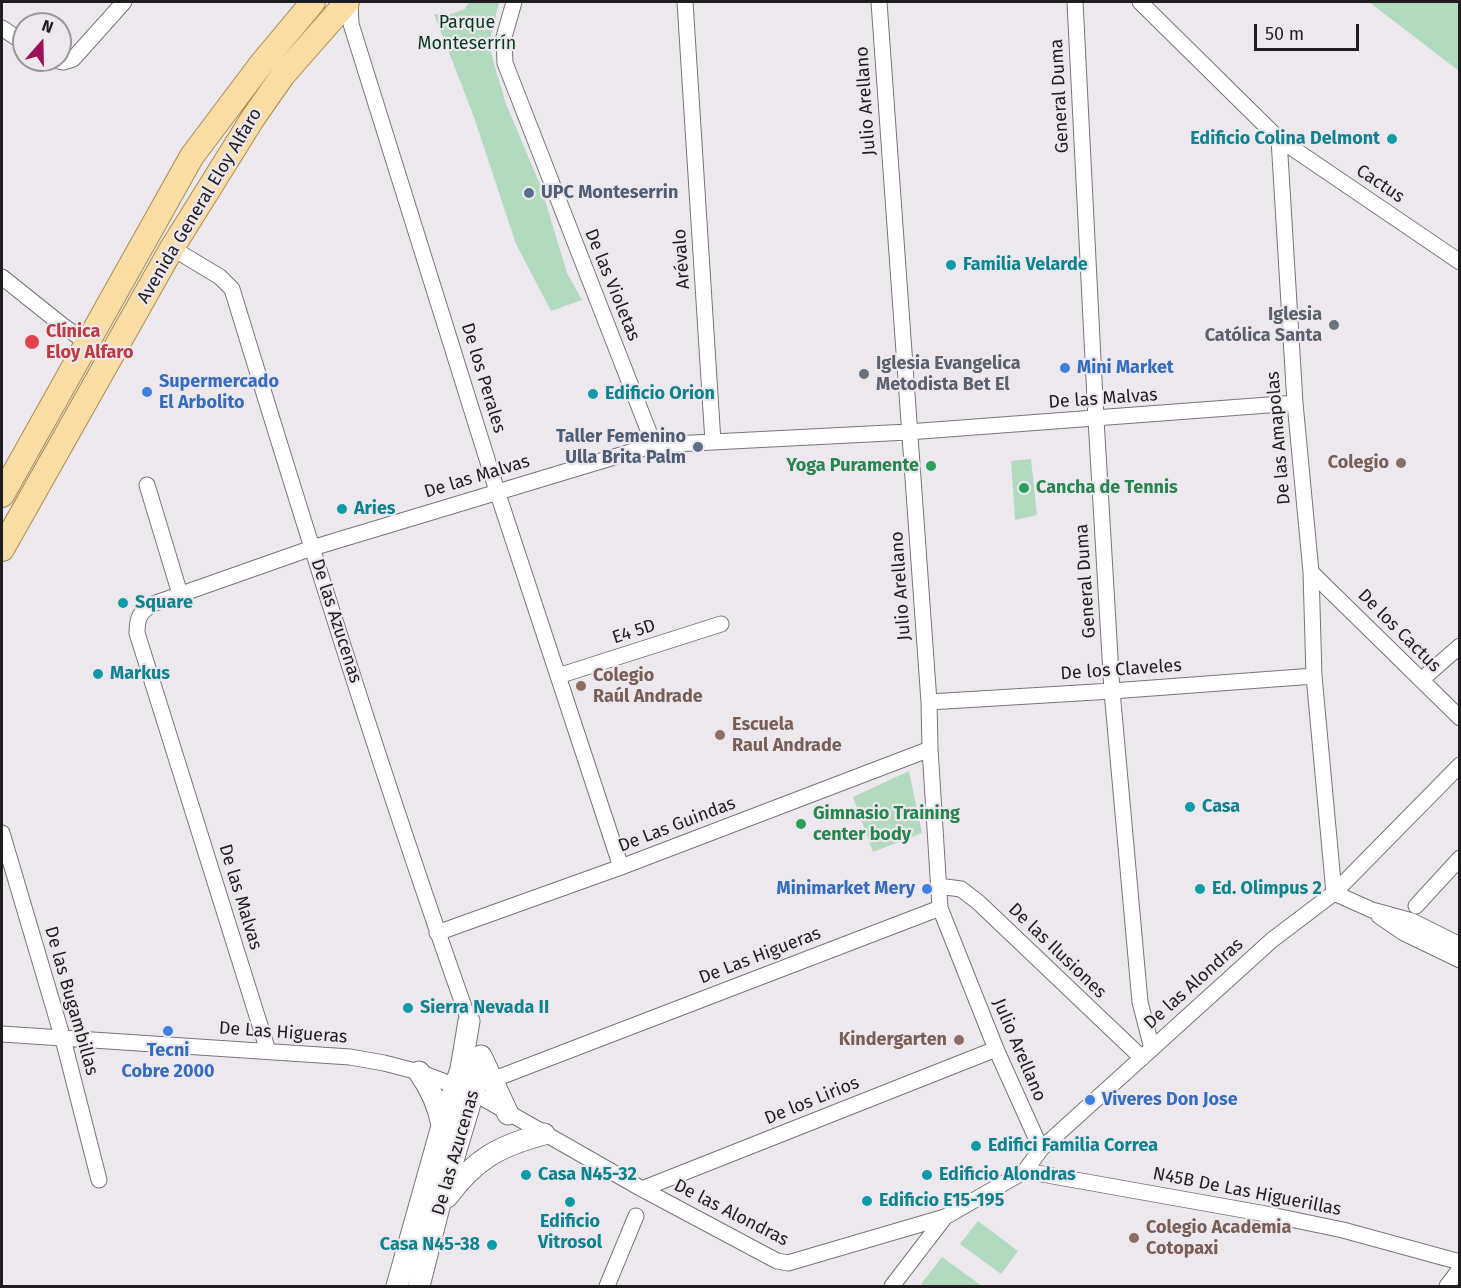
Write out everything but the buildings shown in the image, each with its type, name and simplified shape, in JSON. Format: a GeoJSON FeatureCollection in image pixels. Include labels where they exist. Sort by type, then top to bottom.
{"type":"FeatureCollection","features":[{"type":"Feature","properties":{"kind":"main road","name":"Avenida General Eloy Alfaro"},"geometry":{"type":"LineString","coordinates":[[2,495],[192,156],[262,63],[313,2]]}},
{"type":"Feature","properties":{"kind":"main road","name":"Avenida General Eloy Alfaro"},"geometry":{"type":"LineString","coordinates":[[2,549],[172,248],[253,118],[283,75],[349,2]]}},
{"type":"Feature","properties":{"kind":"street"},"geometry":{"type":"LineString","coordinates":[[72,59],[124,2]]}},
{"type":"Feature","properties":{"kind":"street","name":"De los Perales"},"geometry":{"type":"LineString","coordinates":[[349,2],[351,24],[497,491],[621,867]]}},
{"type":"Feature","properties":{"kind":"street","name":"De las Violetas"},"geometry":{"type":"LineString","coordinates":[[514,2],[504,37],[505,63],[654,445]]}},
{"type":"Feature","properties":{"kind":"street","name":"Arévalo"},"geometry":{"type":"LineString","coordinates":[[685,2],[713,442]]}},
{"type":"Feature","properties":{"kind":"street","name":"Julio Arellano"},"geometry":{"type":"LineString","coordinates":[[879,2],[929,702],[940,908],[996,1049],[1041,1149]]}},
{"type":"Feature","properties":{"kind":"street","name":"General Duma"},"geometry":{"type":"LineString","coordinates":[[1075,2],[1095,419],[1112,691],[1140,1002],[1147,1054]]}},
{"type":"Feature","properties":{"kind":"street"},"geometry":{"type":"LineString","coordinates":[[1140,2],[1280,139]]}},
{"type":"Feature","properties":{"kind":"street","name":"Cactus"},"geometry":{"type":"LineString","coordinates":[[1280,139],[1460,262]]}},
{"type":"Feature","properties":{"kind":"street","name":"De las Amapolas"},"geometry":{"type":"LineString","coordinates":[[1280,139],[1295,403],[1311,572],[1314,676],[1334,893]]}},
{"type":"Feature","properties":{"kind":"street","name":"De las Azucenas"},"geometry":{"type":"LineString","coordinates":[[172,248],[220,277],[232,288],[312,548],[437,933],[483,1060],[442,1126],[397,1287]]}},
{"type":"Feature","properties":{"kind":"street"},"geometry":{"type":"LineString","coordinates":[[2,277],[110,359]]}},
{"type":"Feature","properties":{"kind":"street","name":"De las Malvas"},"geometry":{"type":"LineString","coordinates":[[268,1051],[137,633],[140,613],[153,604],[312,548],[654,445],[908,432],[1295,403]]}},
{"type":"Feature","properties":{"kind":"street"},"geometry":{"type":"LineString","coordinates":[[147,484],[180,594]]}},
{"type":"Feature","properties":{"kind":"street","name":"De los Cactus"},"geometry":{"type":"LineString","coordinates":[[1311,572],[1460,718]]}},
{"type":"Feature","properties":{"kind":"street","name":"E4 5D"},"geometry":{"type":"LineString","coordinates":[[558,676],[721,624]]}},
{"type":"Feature","properties":{"kind":"street"},"geometry":{"type":"LineString","coordinates":[[1421,680],[1460,646]]}},
{"type":"Feature","properties":{"kind":"street","name":"De los Claveles"},"geometry":{"type":"LineString","coordinates":[[929,702],[1314,676]]}},
{"type":"Feature","properties":{"kind":"street","name":"De Las Guindas"},"geometry":{"type":"LineString","coordinates":[[437,933],[621,867],[930,749]]}},
{"type":"Feature","properties":{"kind":"street","name":"De las Alondras"},"geometry":{"type":"LineString","coordinates":[[544,1134],[777,1261],[788,1263],[945,1217],[1025,1171],[1041,1149],[1272,940],[1334,893],[1460,765]]}},
{"type":"Feature","properties":{"kind":"street","name":"De las Bugambillas"},"geometry":{"type":"LineString","coordinates":[[2,833],[63,1039],[99,1180]]}},
{"type":"Feature","properties":{"kind":"street"},"geometry":{"type":"LineString","coordinates":[[1416,906],[1460,858]]}},
{"type":"Feature","properties":{"kind":"street","name":"De las Ilusiones"},"geometry":{"type":"LineString","coordinates":[[938,886],[961,889],[978,902],[1147,1054]]}},
{"type":"Feature","properties":{"kind":"street"},"geometry":{"type":"LineString","coordinates":[[1334,893],[1372,910],[1412,921],[1460,945]]}},
{"type":"Feature","properties":{"kind":"street","name":"De Las Higueras"},"geometry":{"type":"LineString","coordinates":[[492,1080],[940,908]]}},
{"type":"Feature","properties":{"kind":"street"},"geometry":{"type":"LineString","coordinates":[[1372,910],[1404,933],[1460,960]]}},
{"type":"Feature","properties":{"kind":"street","name":"De las Azucenas"},"geometry":{"type":"LineString","coordinates":[[419,1287],[465,1089],[464,1054],[469,1022]]}},
{"type":"Feature","properties":{"kind":"street","name":"De Las Higueras"},"geometry":{"type":"LineString","coordinates":[[2,1034],[350,1057],[384,1063],[419,1071],[465,1089],[544,1134]]}},
{"type":"Feature","properties":{"kind":"street","name":"De los Lirios"},"geometry":{"type":"LineString","coordinates":[[642,1189],[996,1049]]}},
{"type":"Feature","properties":{"kind":"street"},"geometry":{"type":"LineString","coordinates":[[483,1060],[508,1114]]}},
{"type":"Feature","properties":{"kind":"street"},"geometry":{"type":"LineString","coordinates":[[419,1071],[432,1089],[439,1107],[442,1126]]}},
{"type":"Feature","properties":{"kind":"street"},"geometry":{"type":"LineString","coordinates":[[439,1207],[461,1178],[485,1157],[513,1143],[544,1134]]}},
{"type":"Feature","properties":{"kind":"street","name":"N45B De Las Higuerillas"},"geometry":{"type":"LineString","coordinates":[[1025,1171],[1343,1230],[1460,1262]]}},
{"type":"Feature","properties":{"kind":"street"},"geometry":{"type":"LineString","coordinates":[[607,1287],[636,1216]]}},
{"type":"Feature","properties":{"kind":"street","name":"De las Alondras"},"geometry":{"type":"LineString","coordinates":[[892,1287],[945,1217]]}},
{"type":"Feature","properties":{"kind":"street"},"geometry":{"type":"LineString","coordinates":[[1447,1287],[1460,1269]]}},
{"type":"Feature","properties":{"kind":"green space","name":"Parque Monteserrín"},"geometry":{"type":"Polygon","coordinates":[[[469,2],[499,2],[489,44],[494,64],[506,104],[541,187],[567,273],[582,300],[551,311],[516,244],[474,117],[434,14],[448,15],[465,9],[469,2]]]}},
{"type":"Feature","properties":{"kind":"green space"},"geometry":{"type":"Polygon","coordinates":[[[1369,2],[1459,2],[1459,71],[1369,2]]]}},
{"type":"Feature","properties":{"kind":"green space","name":"Cancha de Tennis"},"geometry":{"type":"Polygon","coordinates":[[[1031,459],[1037,515],[1015,520],[1011,461],[1031,459]]]}},
{"type":"Feature","properties":{"kind":"green space"},"geometry":{"type":"Polygon","coordinates":[[[909,771],[922,833],[873,852],[853,797],[909,771]]]}},
{"type":"Feature","properties":{"kind":"green space"},"geometry":{"type":"Polygon","coordinates":[[[978,1221],[1018,1251],[1001,1274],[960,1244],[978,1221]]]}},
{"type":"Feature","properties":{"kind":"green space"},"geometry":{"type":"Polygon","coordinates":[[[942,1257],[982,1286],[925,1286],[921,1284],[942,1257]]]}},
{"type":"Feature","properties":{"kind":"place","name":"Edificio Colina Delmont"},"geometry":{"type":"Point","coordinates":[1392,139]}},
{"type":"Feature","properties":{"kind":"place","name":"UPC Monteserrin"},"geometry":{"type":"Point","coordinates":[529,193]}},
{"type":"Feature","properties":{"kind":"place","name":"Familia Velarde"},"geometry":{"type":"Point","coordinates":[951,265]}},
{"type":"Feature","properties":{"kind":"place","name":"Iglesia Católica Santa"},"geometry":{"type":"Point","coordinates":[1334,325]}},
{"type":"Feature","properties":{"kind":"place","name":"Clínica Eloy Alfaro"},"geometry":{"type":"Point","coordinates":[32,342]}},
{"type":"Feature","properties":{"kind":"place","name":"Mini Market"},"geometry":{"type":"Point","coordinates":[1065,368]}},
{"type":"Feature","properties":{"kind":"place","name":"Iglesia Evangelica Metodista Bet El"},"geometry":{"type":"Point","coordinates":[864,374]}},
{"type":"Feature","properties":{"kind":"place","name":"Supermercado El Arbolito"},"geometry":{"type":"Point","coordinates":[147,392]}},
{"type":"Feature","properties":{"kind":"place","name":"Edificio Orion"},"geometry":{"type":"Point","coordinates":[593,394]}},
{"type":"Feature","properties":{"kind":"place","name":"Taller Femenino Ulla Brita Palm"},"geometry":{"type":"Point","coordinates":[698,447]}},
{"type":"Feature","properties":{"kind":"place","name":"Colegio"},"geometry":{"type":"Point","coordinates":[1401,463]}},
{"type":"Feature","properties":{"kind":"place","name":"Yoga Puramente"},"geometry":{"type":"Point","coordinates":[931,466]}},
{"type":"Feature","properties":{"kind":"place","name":"Cancha de Tennis"},"geometry":{"type":"Point","coordinates":[1024,488]}},
{"type":"Feature","properties":{"kind":"place","name":"Aries"},"geometry":{"type":"Point","coordinates":[342,509]}},
{"type":"Feature","properties":{"kind":"place","name":"Square"},"geometry":{"type":"Point","coordinates":[123,603]}},
{"type":"Feature","properties":{"kind":"place","name":"Markus"},"geometry":{"type":"Point","coordinates":[98,674]}},
{"type":"Feature","properties":{"kind":"place","name":"Colegio Raúl Andrade"},"geometry":{"type":"Point","coordinates":[581,686]}},
{"type":"Feature","properties":{"kind":"place","name":"Escuela Raul Andrade"},"geometry":{"type":"Point","coordinates":[720,735]}},
{"type":"Feature","properties":{"kind":"place","name":"Casa"},"geometry":{"type":"Point","coordinates":[1190,807]}},
{"type":"Feature","properties":{"kind":"place","name":"Gimnasio Training center body"},"geometry":{"type":"Point","coordinates":[801,824]}},
{"type":"Feature","properties":{"kind":"place","name":"Minimarket Mery"},"geometry":{"type":"Point","coordinates":[927,889]}},
{"type":"Feature","properties":{"kind":"place","name":"Ed. Olimpus 2"},"geometry":{"type":"Point","coordinates":[1200,889]}},
{"type":"Feature","properties":{"kind":"place","name":"Sierra Nevada II"},"geometry":{"type":"Point","coordinates":[408,1008]}},
{"type":"Feature","properties":{"kind":"place","name":"Tecni Cobre 2000"},"geometry":{"type":"Point","coordinates":[168,1031]}},
{"type":"Feature","properties":{"kind":"place","name":"Kindergarten"},"geometry":{"type":"Point","coordinates":[959,1040]}},
{"type":"Feature","properties":{"kind":"place","name":"Viveres Don Jose"},"geometry":{"type":"Point","coordinates":[1090,1100]}},
{"type":"Feature","properties":{"kind":"place","name":"Edifici Familia Correa"},"geometry":{"type":"Point","coordinates":[976,1146]}},
{"type":"Feature","properties":{"kind":"place","name":"Casa N45-32"},"geometry":{"type":"Point","coordinates":[526,1175]}},
{"type":"Feature","properties":{"kind":"place","name":"Edificio Alondras"},"geometry":{"type":"Point","coordinates":[927,1175]}},
{"type":"Feature","properties":{"kind":"place","name":"Edificio E15-195"},"geometry":{"type":"Point","coordinates":[867,1201]}},
{"type":"Feature","properties":{"kind":"place","name":"Edificio Vitrosol"},"geometry":{"type":"Point","coordinates":[570,1202]}},
{"type":"Feature","properties":{"kind":"place","name":"Colegio Academia Cotopaxi"},"geometry":{"type":"Point","coordinates":[1134,1238]}},
{"type":"Feature","properties":{"kind":"place","name":"Casa N45-38"},"geometry":{"type":"Point","coordinates":[492,1245]}}]}
